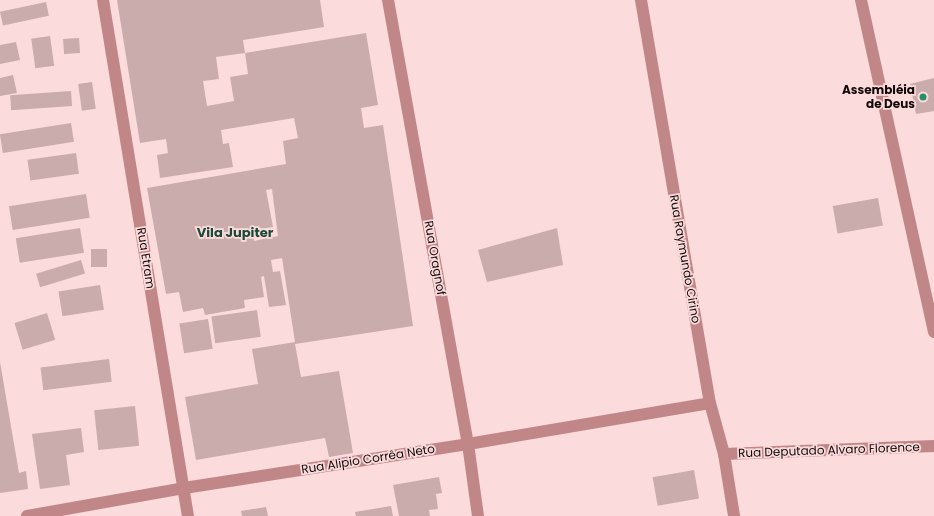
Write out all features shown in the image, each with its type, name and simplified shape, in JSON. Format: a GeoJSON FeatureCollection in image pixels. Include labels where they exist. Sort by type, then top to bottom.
{"type":"FeatureCollection","features":[{"type":"Feature","properties":{"kind":"street","name":"Rua Etram"},"geometry":{"type":"LineString","coordinates":[[103,0],[188,516]]}},
{"type":"Feature","properties":{"kind":"street","name":"Rua Oragnof"},"geometry":{"type":"LineString","coordinates":[[388,0],[468,444],[478,516]]}},
{"type":"Feature","properties":{"kind":"street","name":"Rua Raymundo Cirino"},"geometry":{"type":"LineString","coordinates":[[641,0],[710,403],[724,454],[734,516]]}},
{"type":"Feature","properties":{"kind":"street"},"geometry":{"type":"LineString","coordinates":[[861,0],[934,332]]}},
{"type":"Feature","properties":{"kind":"street","name":"Rua Alipio Corrêa Neto"},"geometry":{"type":"LineString","coordinates":[[27,516],[184,488],[468,444],[710,403]]}},
{"type":"Feature","properties":{"kind":"street","name":"Rua Deputado Alvaro Florence"},"geometry":{"type":"LineString","coordinates":[[724,454],[934,446]]}},
{"type":"Feature","properties":{"kind":"building"},"geometry":{"type":"Polygon","coordinates":[[[117,0],[320,0],[324,27],[243,40],[245,53],[366,33],[378,105],[361,108],[364,128],[383,125],[413,326],[295,344],[301,377],[339,371],[353,453],[329,457],[325,438],[196,460],[185,397],[258,384],[252,349],[295,342],[282,258],[271,260],[273,272],[280,271],[286,305],[269,307],[264,276],[261,277],[264,297],[244,300],[245,308],[205,315],[203,308],[183,312],[179,292],[166,294],[147,188],[286,164],[283,141],[298,138],[294,118],[221,130],[223,144],[229,143],[233,167],[160,178],[157,155],[168,153],[166,139],[140,143],[117,0]],[[245,53],[216,57],[219,79],[203,81],[207,106],[234,101],[230,77],[248,74],[245,53]],[[272,189],[266,190],[273,227],[252,230],[254,241],[278,236],[272,189]]]}},
{"type":"Feature","properties":{"kind":"building"},"geometry":{"type":"Polygon","coordinates":[[[46,2],[49,16],[3,25],[0,12],[46,2]]]}},
{"type":"Feature","properties":{"kind":"building"},"geometry":{"type":"Polygon","coordinates":[[[50,36],[54,66],[35,68],[31,39],[50,36]]]}},
{"type":"Feature","properties":{"kind":"building"},"geometry":{"type":"Polygon","coordinates":[[[79,38],[80,53],[64,54],[63,39],[79,38]]]}},
{"type":"Feature","properties":{"kind":"building"},"geometry":{"type":"Polygon","coordinates":[[[16,42],[20,60],[0,64],[0,45],[16,42]]]}},
{"type":"Feature","properties":{"kind":"building"},"geometry":{"type":"Polygon","coordinates":[[[13,75],[17,93],[0,96],[0,78],[13,75]]]}},
{"type":"Feature","properties":{"kind":"building","name":"Assembléia de Deus"},"geometry":{"type":"Polygon","coordinates":[[[934,78],[934,111],[916,114],[910,84],[934,78]]]}},
{"type":"Feature","properties":{"kind":"building"},"geometry":{"type":"Polygon","coordinates":[[[92,82],[96,109],[82,111],[78,84],[92,82]]]}},
{"type":"Feature","properties":{"kind":"building"},"geometry":{"type":"Polygon","coordinates":[[[71,91],[72,106],[11,110],[10,95],[71,91]]]}},
{"type":"Feature","properties":{"kind":"building"},"geometry":{"type":"Polygon","coordinates":[[[71,123],[74,142],[3,153],[0,134],[71,123]]]}},
{"type":"Feature","properties":{"kind":"building"},"geometry":{"type":"Polygon","coordinates":[[[76,153],[79,174],[30,181],[27,160],[76,153]]]}},
{"type":"Feature","properties":{"kind":"building"},"geometry":{"type":"Polygon","coordinates":[[[86,194],[90,218],[13,230],[9,206],[86,194]]]}},
{"type":"Feature","properties":{"kind":"building"},"geometry":{"type":"Polygon","coordinates":[[[878,198],[883,226],[838,234],[833,206],[878,198]]]}},
{"type":"Feature","properties":{"kind":"building"},"geometry":{"type":"Polygon","coordinates":[[[80,228],[84,253],[20,263],[16,238],[80,228]]]}},
{"type":"Feature","properties":{"kind":"building"},"geometry":{"type":"Polygon","coordinates":[[[557,228],[563,265],[487,282],[478,250],[557,228]]]}},
{"type":"Feature","properties":{"kind":"building"},"geometry":{"type":"Polygon","coordinates":[[[91,249],[107,249],[107,267],[91,267],[91,249]]]}},
{"type":"Feature","properties":{"kind":"building"},"geometry":{"type":"Polygon","coordinates":[[[81,260],[85,273],[40,287],[36,274],[81,260]]]}},
{"type":"Feature","properties":{"kind":"building"},"geometry":{"type":"Polygon","coordinates":[[[100,285],[104,310],[62,316],[59,292],[100,285]]]}},
{"type":"Feature","properties":{"kind":"building"},"geometry":{"type":"Polygon","coordinates":[[[257,310],[261,337],[215,343],[211,316],[257,310]]]}},
{"type":"Feature","properties":{"kind":"building"},"geometry":{"type":"Polygon","coordinates":[[[47,313],[55,340],[23,350],[14,323],[47,313]]]}},
{"type":"Feature","properties":{"kind":"building"},"geometry":{"type":"Polygon","coordinates":[[[208,319],[213,349],[184,353],[179,324],[208,319]]]}},
{"type":"Feature","properties":{"kind":"building"},"geometry":{"type":"Polygon","coordinates":[[[109,359],[112,382],[43,390],[41,367],[109,359]]]}},
{"type":"Feature","properties":{"kind":"building"},"geometry":{"type":"Polygon","coordinates":[[[0,362],[19,473],[26,471],[28,489],[0,493],[0,362]]]}},
{"type":"Feature","properties":{"kind":"building"},"geometry":{"type":"Polygon","coordinates":[[[135,406],[139,446],[98,450],[94,410],[135,406]]]}},
{"type":"Feature","properties":{"kind":"building"},"geometry":{"type":"Polygon","coordinates":[[[81,428],[84,452],[66,455],[70,485],[40,489],[32,434],[81,428]]]}},
{"type":"Feature","properties":{"kind":"building"},"geometry":{"type":"Polygon","coordinates":[[[694,470],[699,499],[658,506],[653,477],[694,470]]]}},
{"type":"Feature","properties":{"kind":"building"},"geometry":{"type":"Polygon","coordinates":[[[439,477],[442,493],[436,494],[438,509],[429,510],[430,516],[399,516],[393,485],[439,477]]]}},
{"type":"Feature","properties":{"kind":"building"},"geometry":{"type":"Polygon","coordinates":[[[391,506],[393,516],[356,516],[355,512],[391,506]]]}},
{"type":"Feature","properties":{"kind":"building"},"geometry":{"type":"Polygon","coordinates":[[[266,507],[268,516],[242,516],[241,511],[266,507]]]}},
{"type":"Feature","properties":{"kind":"place","name":"Assembléia de Deus"},"geometry":{"type":"Point","coordinates":[923,97]}},
{"type":"Feature","properties":{"kind":"district","name":"Vila Jupiter"},"geometry":{"type":"Point","coordinates":[235,233]}}]}
